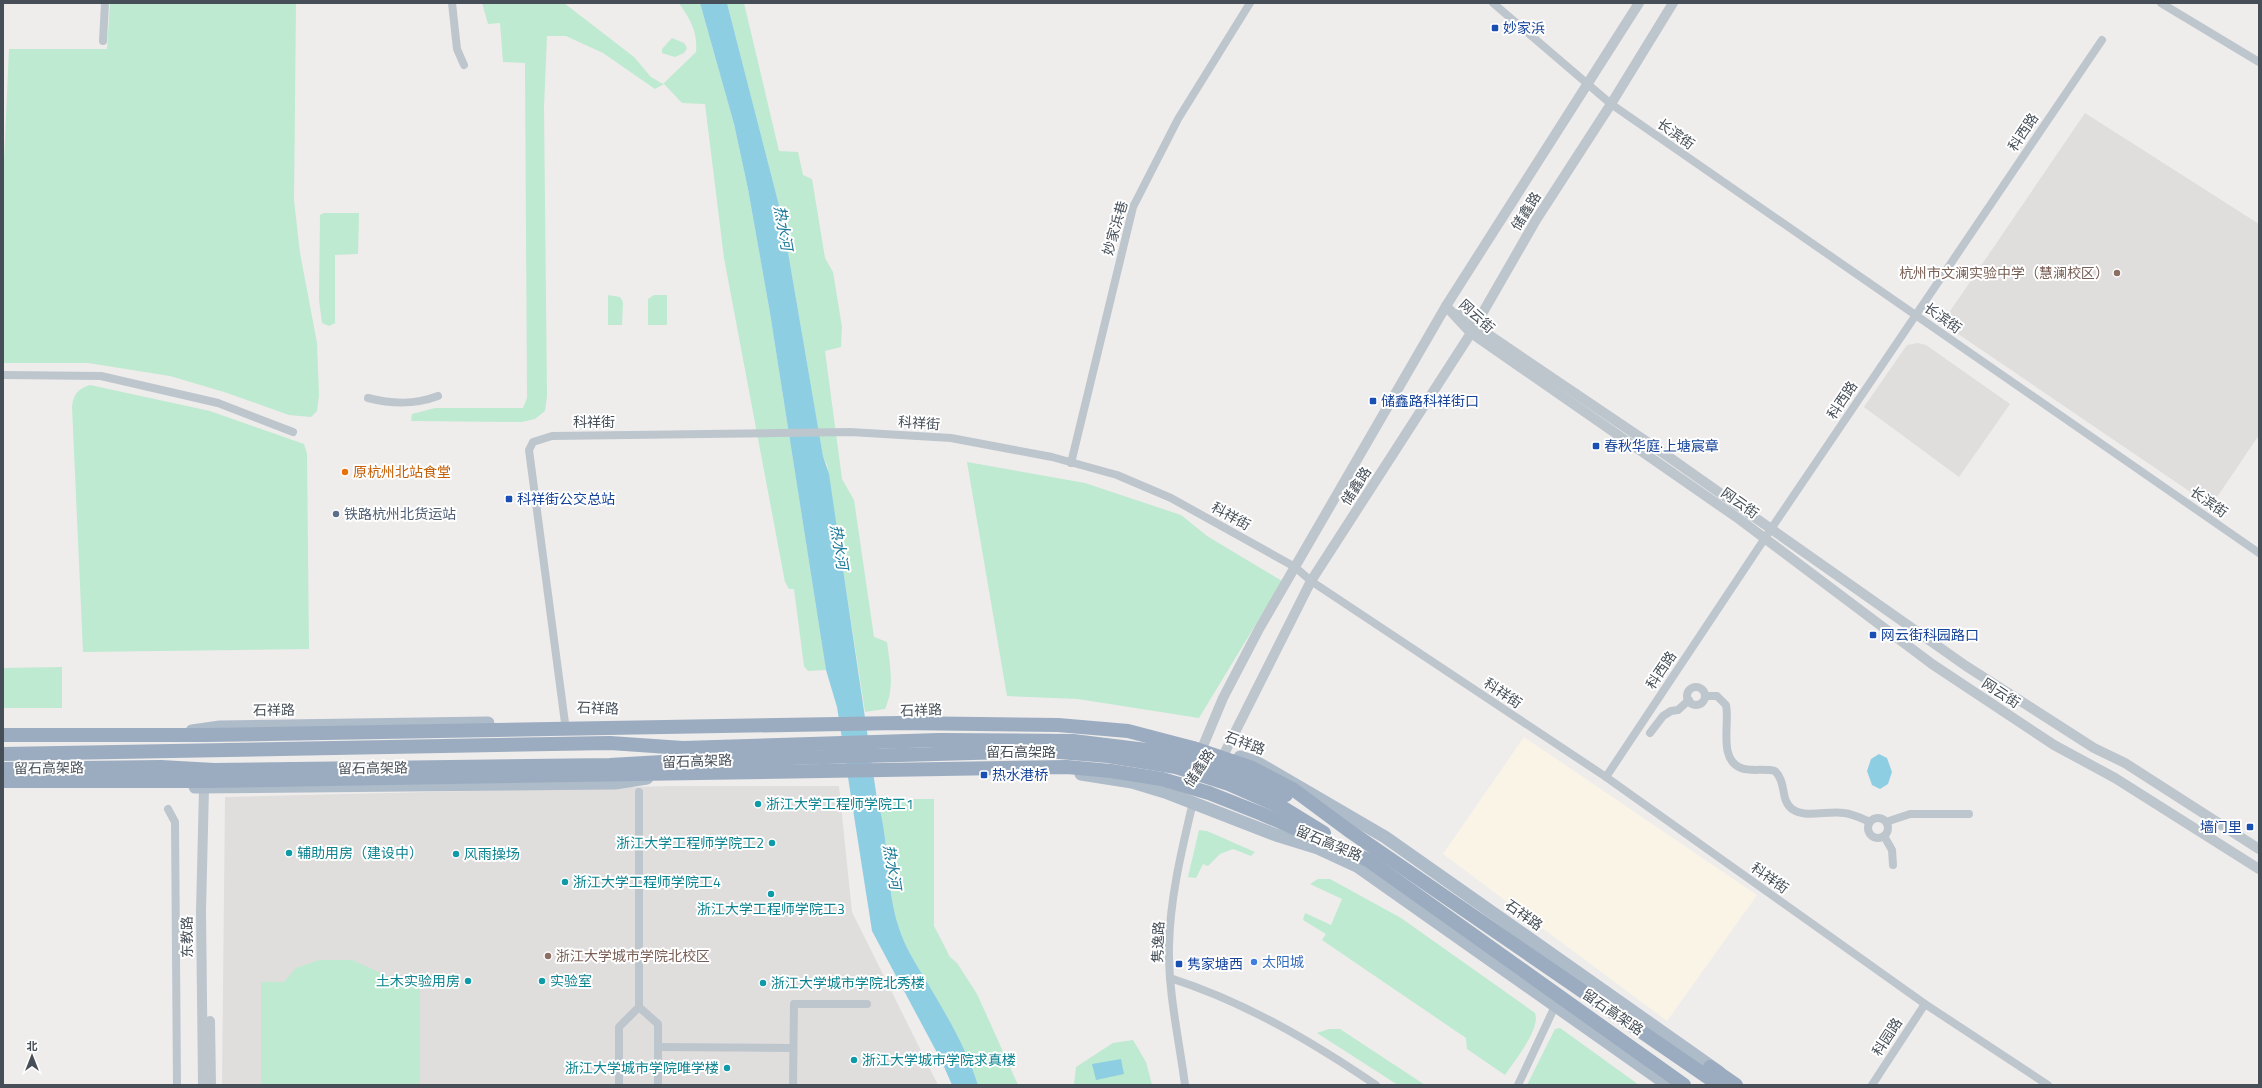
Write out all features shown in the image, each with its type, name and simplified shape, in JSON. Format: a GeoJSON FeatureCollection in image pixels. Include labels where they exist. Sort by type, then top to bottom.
{"type":"FeatureCollection","features":[{"type":"Feature","properties":{"kind":"highway","name":"留石高架路"},"geometry":{"type":"LineString","coordinates":[[3,735],[215,734],[900,723],[1058,725],[1128,731],[1193,748],[1252,768],[1294,790],[1348,830],[1719,1085]]}},
{"type":"Feature","properties":{"kind":"highway"},"geometry":{"type":"LineString","coordinates":[[177,752],[215,745],[313,742],[387,724]]}},
{"type":"Feature","properties":{"kind":"highway"},"geometry":{"type":"LineString","coordinates":[[458,724],[610,743]]}},
{"type":"Feature","properties":{"kind":"highway","name":"留石高架路"},"geometry":{"type":"LineString","coordinates":[[3,769],[161,767],[214,770],[610,765],[939,740],[1073,741],[1134,747],[1179,754],[1230,771],[1283,794],[1348,830]]}},
{"type":"Feature","properties":{"kind":"highway","name":"留石高架路"},"geometry":{"type":"LineString","coordinates":[[3,754],[610,743],[683,748],[784,751],[1047,751],[1108,756],[1176,767],[1229,784],[1285,809],[1368,860],[1684,1085]]}},
{"type":"Feature","properties":{"kind":"highway"},"geometry":{"type":"LineString","coordinates":[[467,785],[503,774],[551,772],[610,765]]}},
{"type":"Feature","properties":{"kind":"highway","name":"留石高架路"},"geometry":{"type":"LineString","coordinates":[[3,781],[212,781],[1067,767],[1162,778],[1209,793],[1262,814],[1368,860]]}},
{"type":"Feature","properties":{"kind":"highway"},"geometry":{"type":"LineString","coordinates":[[214,770],[413,786]]}},
{"type":"Feature","properties":{"kind":"highway"},"geometry":{"type":"LineString","coordinates":[[1294,790],[1410,861],[1736,1085]]}},
{"type":"Feature","properties":{"kind":"main road","name":"石祥路"},"geometry":{"type":"LineString","coordinates":[[3,740],[141,738],[220,726],[387,724],[614,722],[673,732],[1069,721],[1133,727],[1258,763],[1385,837],[1736,1085]]}},
{"type":"Feature","properties":{"kind":"main road"},"geometry":{"type":"LineString","coordinates":[[3,786],[137,785],[206,788],[615,783],[686,772],[1003,766],[1073,773],[1132,782],[1193,802],[1276,834],[1318,848],[1357,866],[1556,1004],[1668,1085]]}},
{"type":"Feature","properties":{"kind":"street"},"geometry":{"type":"LineString","coordinates":[[103,41],[105,3]]}},
{"type":"Feature","properties":{"kind":"street"},"geometry":{"type":"LineString","coordinates":[[452,3],[457,49],[464,65]]}},
{"type":"Feature","properties":{"kind":"street","name":"妙家浜巷"},"geometry":{"type":"LineString","coordinates":[[1071,463],[1133,207],[1178,119],[1250,3]]}},
{"type":"Feature","properties":{"kind":"street","name":"长滨街"},"geometry":{"type":"LineString","coordinates":[[1493,3],[1611,104],[2259,553]]}},
{"type":"Feature","properties":{"kind":"street","name":"储鑫路"},"geometry":{"type":"LineString","coordinates":[[1193,802],[1203,746],[1224,698],[1259,629],[1446,306],[1639,3]]}},
{"type":"Feature","properties":{"kind":"street","name":"储鑫路"},"geometry":{"type":"LineString","coordinates":[[1193,802],[1226,753],[1311,581],[1474,329],[1536,220],[1611,104],[1673,3]]}},
{"type":"Feature","properties":{"kind":"street"},"geometry":{"type":"LineString","coordinates":[[2161,3],[2259,62]]}},
{"type":"Feature","properties":{"kind":"street","name":"科西路"},"geometry":{"type":"LineString","coordinates":[[1606,777],[1764,538],[2102,40]]}},
{"type":"Feature","properties":{"kind":"street","name":"网云街"},"geometry":{"type":"LineString","coordinates":[[1446,306],[1474,329],[1764,538],[1932,664],[2054,745],[2115,778],[2259,869]]}},
{"type":"Feature","properties":{"kind":"street","name":"网云街"},"geometry":{"type":"LineString","coordinates":[[1474,329],[1771,529],[1966,666],[2094,748],[2125,764],[2259,849]]}},
{"type":"Feature","properties":{"kind":"street"},"geometry":{"type":"LineString","coordinates":[[3,375],[101,376],[218,403],[293,432]]}},
{"type":"Feature","properties":{"kind":"street"},"geometry":{"type":"LineString","coordinates":[[368,398],[389,403],[421,402],[438,396]]}},
{"type":"Feature","properties":{"kind":"street","name":"科祥街"},"geometry":{"type":"LineString","coordinates":[[566,723],[529,450],[533,442],[552,436],[850,432],[951,438],[1071,463],[1117,475],[1172,498],[1295,567],[1311,581],[1606,777],[1925,1004],[2048,1085]]}},
{"type":"Feature","properties":{"kind":"street"},"geometry":{"type":"LineString","coordinates":[[1694,688],[1702,690],[1705,696],[1703,702],[1695,705],[1689,700],[1688,694],[1694,688]]}},
{"type":"Feature","properties":{"kind":"street"},"geometry":{"type":"LineString","coordinates":[[1705,696],[1717,696],[1726,705],[1727,750],[1730,758],[1741,768],[1775,771],[1783,782],[1786,801],[1792,809],[1805,813],[1842,812],[1870,822]]}},
{"type":"Feature","properties":{"kind":"street"},"geometry":{"type":"LineString","coordinates":[[1650,733],[1663,716],[1671,711],[1678,710],[1689,700]]}},
{"type":"Feature","properties":{"kind":"street","name":"东教路"},"geometry":{"type":"LineString","coordinates":[[204,1085],[201,911],[206,788]]}},
{"type":"Feature","properties":{"kind":"street","name":"东教路"},"geometry":{"type":"LineString","coordinates":[[206,788],[211,1085]]}},
{"type":"Feature","properties":{"kind":"street"},"geometry":{"type":"LineString","coordinates":[[619,1085],[619,1027],[639,1007],[639,792]]}},
{"type":"Feature","properties":{"kind":"street","name":"隽逸路"},"geometry":{"type":"LineString","coordinates":[[1185,1085],[1170,978],[1169,946],[1179,861],[1193,802]]}},
{"type":"Feature","properties":{"kind":"street"},"geometry":{"type":"LineString","coordinates":[[168,809],[175,822],[177,1085]]}},
{"type":"Feature","properties":{"kind":"street"},"geometry":{"type":"LineString","coordinates":[[1886,822],[1887,832],[1884,836],[1874,838],[1870,835],[1868,829],[1870,822],[1877,818],[1886,822],[1910,814],[1970,814]]}},
{"type":"Feature","properties":{"kind":"street"},"geometry":{"type":"LineString","coordinates":[[1884,836],[1892,850],[1893,865]]}},
{"type":"Feature","properties":{"kind":"street"},"geometry":{"type":"LineString","coordinates":[[1170,978],[1211,991],[1297,1034],[1376,1085]]}},
{"type":"Feature","properties":{"kind":"street"},"geometry":{"type":"LineString","coordinates":[[793,1085],[794,1004],[867,1004]]}},
{"type":"Feature","properties":{"kind":"street"},"geometry":{"type":"LineString","coordinates":[[1518,1085],[1556,1004]]}},
{"type":"Feature","properties":{"kind":"street","name":"科园路"},"geometry":{"type":"LineString","coordinates":[[1872,1085],[1925,1004]]}},
{"type":"Feature","properties":{"kind":"street"},"geometry":{"type":"LineString","coordinates":[[639,1007],[658,1024],[658,1085]]}},
{"type":"Feature","properties":{"kind":"street"},"geometry":{"type":"LineString","coordinates":[[658,1047],[793,1048]]}},
{"type":"Feature","properties":{"kind":"shaded area","name":"杭州市文澜实验中学（慧澜校区）"},"geometry":{"type":"Polygon","coordinates":[[[2085,113],[2259,224],[2259,435],[2211,506],[1942,323],[2085,113]]]}},
{"type":"Feature","properties":{"kind":"shaded area"},"geometry":{"type":"Polygon","coordinates":[[[1918,343],[1926,345],[2010,404],[1959,477],[1864,407],[1907,345],[1918,343]]]}},
{"type":"Feature","properties":{"kind":"shaded area"},"geometry":{"type":"Polygon","coordinates":[[[1524,737],[1757,895],[1667,1021],[1443,854],[1524,737]]]}},
{"type":"Feature","properties":{"kind":"shaded area","name":"浙江大学城市学院北校区"},"geometry":{"type":"Polygon","coordinates":[[[672,786],[839,786],[852,912],[938,1085],[222,1085],[225,797],[672,786]]]}},
{"type":"Feature","properties":{"kind":"green space"},"geometry":{"type":"Polygon","coordinates":[[[110,3],[296,3],[294,200],[300,253],[317,343],[319,395],[317,411],[311,417],[289,415],[224,392],[170,376],[88,363],[3,363],[3,184],[9,49],[107,49],[110,3]]]}},
{"type":"Feature","properties":{"kind":"green space"},"geometry":{"type":"Polygon","coordinates":[[[482,3],[564,3],[634,57],[651,77],[663,84],[696,52],[696,38],[692,26],[679,3],[700,3],[734,124],[748,189],[770,313],[826,670],[808,671],[804,666],[794,589],[789,589],[785,582],[724,258],[705,104],[682,103],[664,84],[655,89],[603,53],[566,36],[547,36],[544,107],[547,396],[545,411],[535,419],[522,422],[411,421],[412,414],[435,408],[523,408],[527,398],[525,63],[503,62],[500,23],[488,24],[482,3]]]}},
{"type":"Feature","properties":{"kind":"green space"},"geometry":{"type":"Polygon","coordinates":[[[727,3],[744,3],[779,151],[798,152],[803,175],[812,179],[825,258],[833,272],[842,327],[841,347],[825,351],[842,479],[854,500],[874,637],[887,642],[891,684],[885,709],[865,712],[827,465],[823,456],[782,217],[727,3]]]}},
{"type":"Feature","properties":{"kind":"green space"},"geometry":{"type":"Polygon","coordinates":[[[672,38],[684,43],[687,48],[684,53],[675,57],[662,53],[662,49],[672,38]]]}},
{"type":"Feature","properties":{"kind":"green space"},"geometry":{"type":"Polygon","coordinates":[[[324,213],[359,213],[358,254],[335,255],[335,323],[329,326],[322,323],[319,300],[320,215],[324,213]]]}},
{"type":"Feature","properties":{"kind":"green space"},"geometry":{"type":"Polygon","coordinates":[[[608,295],[620,297],[623,302],[622,325],[608,325],[608,295]]]}},
{"type":"Feature","properties":{"kind":"green space"},"geometry":{"type":"Polygon","coordinates":[[[654,295],[667,295],[667,325],[648,325],[648,299],[654,295]]]}},
{"type":"Feature","properties":{"kind":"green space"},"geometry":{"type":"Polygon","coordinates":[[[90,385],[210,411],[304,444],[307,454],[309,649],[83,652],[72,406],[77,392],[90,385]]]}},
{"type":"Feature","properties":{"kind":"green space"},"geometry":{"type":"Polygon","coordinates":[[[967,462],[1085,483],[1181,515],[1207,536],[1282,581],[1199,718],[1078,699],[1007,696],[967,462]]]}},
{"type":"Feature","properties":{"kind":"green space"},"geometry":{"type":"Polygon","coordinates":[[[62,667],[62,708],[3,708],[3,668],[62,667]]]}},
{"type":"Feature","properties":{"kind":"green space"},"geometry":{"type":"Polygon","coordinates":[[[877,799],[934,799],[934,926],[950,957],[957,963],[977,994],[1018,1085],[978,1085],[956,1032],[901,935],[891,896],[884,831],[877,799]]]}},
{"type":"Feature","properties":{"kind":"green space"},"geometry":{"type":"Polygon","coordinates":[[[1199,830],[1207,831],[1255,852],[1251,856],[1233,849],[1220,854],[1208,866],[1203,864],[1196,878],[1188,877],[1199,830]]]}},
{"type":"Feature","properties":{"kind":"green space"},"geometry":{"type":"Polygon","coordinates":[[[1318,879],[1330,879],[1401,918],[1535,1013],[1536,1020],[1531,1036],[1505,1075],[1467,1049],[1466,1038],[1322,940],[1326,934],[1303,920],[1305,913],[1331,925],[1342,899],[1310,884],[1318,879]]]}},
{"type":"Feature","properties":{"kind":"green space"},"geometry":{"type":"Polygon","coordinates":[[[319,960],[352,960],[392,978],[420,978],[420,1085],[261,1085],[261,982],[284,982],[296,968],[319,960]]]}},
{"type":"Feature","properties":{"kind":"green space"},"geometry":{"type":"Polygon","coordinates":[[[1560,1028],[1639,1085],[1527,1085],[1555,1029],[1560,1028]]]}},
{"type":"Feature","properties":{"kind":"green space"},"geometry":{"type":"Polygon","coordinates":[[[1329,1029],[1340,1029],[1425,1085],[1398,1085],[1317,1033],[1329,1029]]]}},
{"type":"Feature","properties":{"kind":"green space"},"geometry":{"type":"Polygon","coordinates":[[[1133,1040],[1146,1062],[1152,1085],[1074,1084],[1076,1067],[1113,1043],[1133,1040]]]}},
{"type":"Feature","properties":{"kind":"water","name":"热水河"},"geometry":{"type":"Polygon","coordinates":[[[700,3],[727,3],[782,217],[823,456],[829,474],[877,799],[884,831],[891,896],[899,928],[915,962],[956,1032],[978,1085],[952,1085],[942,1062],[872,931],[837,707],[826,670],[770,313],[748,189],[734,124],[700,3]]]}},
{"type":"Feature","properties":{"kind":"water"},"geometry":{"type":"Polygon","coordinates":[[[1879,754],[1887,758],[1892,772],[1888,784],[1880,789],[1872,785],[1867,771],[1871,759],[1879,754]]]}},
{"type":"Feature","properties":{"kind":"water"},"geometry":{"type":"Polygon","coordinates":[[[1121,1059],[1124,1074],[1096,1080],[1092,1064],[1121,1059]]]}},
{"type":"Feature","properties":{"kind":"place","name":"妙家浜"},"geometry":{"type":"Point","coordinates":[1495,28]}},
{"type":"Feature","properties":{"kind":"place","name":"杭州市文澜实验中学（慧澜校区）"},"geometry":{"type":"Point","coordinates":[2117,273]}},
{"type":"Feature","properties":{"kind":"place","name":"储鑫路科祥街口"},"geometry":{"type":"Point","coordinates":[1373,401]}},
{"type":"Feature","properties":{"kind":"place","name":"春秋华庭·上塘宸章"},"geometry":{"type":"Point","coordinates":[1596,446]}},
{"type":"Feature","properties":{"kind":"place","name":"原杭州北站食堂"},"geometry":{"type":"Point","coordinates":[345,472]}},
{"type":"Feature","properties":{"kind":"place","name":"科祥街公交总站"},"geometry":{"type":"Point","coordinates":[509,499]}},
{"type":"Feature","properties":{"kind":"place","name":"铁路杭州北货运站"},"geometry":{"type":"Point","coordinates":[336,514]}},
{"type":"Feature","properties":{"kind":"place","name":"网云街科园路口"},"geometry":{"type":"Point","coordinates":[1873,635]}},
{"type":"Feature","properties":{"kind":"place","name":"热水港桥"},"geometry":{"type":"Point","coordinates":[984,775]}},
{"type":"Feature","properties":{"kind":"place","name":"浙江大学工程师学院工1"},"geometry":{"type":"Point","coordinates":[758,804]}},
{"type":"Feature","properties":{"kind":"place","name":"墙门里"},"geometry":{"type":"Point","coordinates":[2250,827]}},
{"type":"Feature","properties":{"kind":"place","name":"浙江大学工程师学院工2"},"geometry":{"type":"Point","coordinates":[772,843]}},
{"type":"Feature","properties":{"kind":"place","name":"辅助用房（建设中）"},"geometry":{"type":"Point","coordinates":[289,853]}},
{"type":"Feature","properties":{"kind":"place","name":"风雨操场"},"geometry":{"type":"Point","coordinates":[456,854]}},
{"type":"Feature","properties":{"kind":"place","name":"浙江大学工程师学院工4"},"geometry":{"type":"Point","coordinates":[565,882]}},
{"type":"Feature","properties":{"kind":"place","name":"浙江大学工程师学院工3"},"geometry":{"type":"Point","coordinates":[771,894]}},
{"type":"Feature","properties":{"kind":"place","name":"浙江大学城市学院北校区"},"geometry":{"type":"Point","coordinates":[548,956]}},
{"type":"Feature","properties":{"kind":"place","name":"太阳城"},"geometry":{"type":"Point","coordinates":[1254,962]}},
{"type":"Feature","properties":{"kind":"place","name":"隽家塘西"},"geometry":{"type":"Point","coordinates":[1179,964]}},
{"type":"Feature","properties":{"kind":"place","name":"土木实验用房"},"geometry":{"type":"Point","coordinates":[468,981]}},
{"type":"Feature","properties":{"kind":"place","name":"实验室"},"geometry":{"type":"Point","coordinates":[542,981]}},
{"type":"Feature","properties":{"kind":"place","name":"浙江大学城市学院北秀楼"},"geometry":{"type":"Point","coordinates":[763,983]}},
{"type":"Feature","properties":{"kind":"place","name":"浙江大学城市学院求真楼"},"geometry":{"type":"Point","coordinates":[854,1060]}},
{"type":"Feature","properties":{"kind":"place","name":"浙江大学城市学院唯学楼"},"geometry":{"type":"Point","coordinates":[727,1068]}}]}
